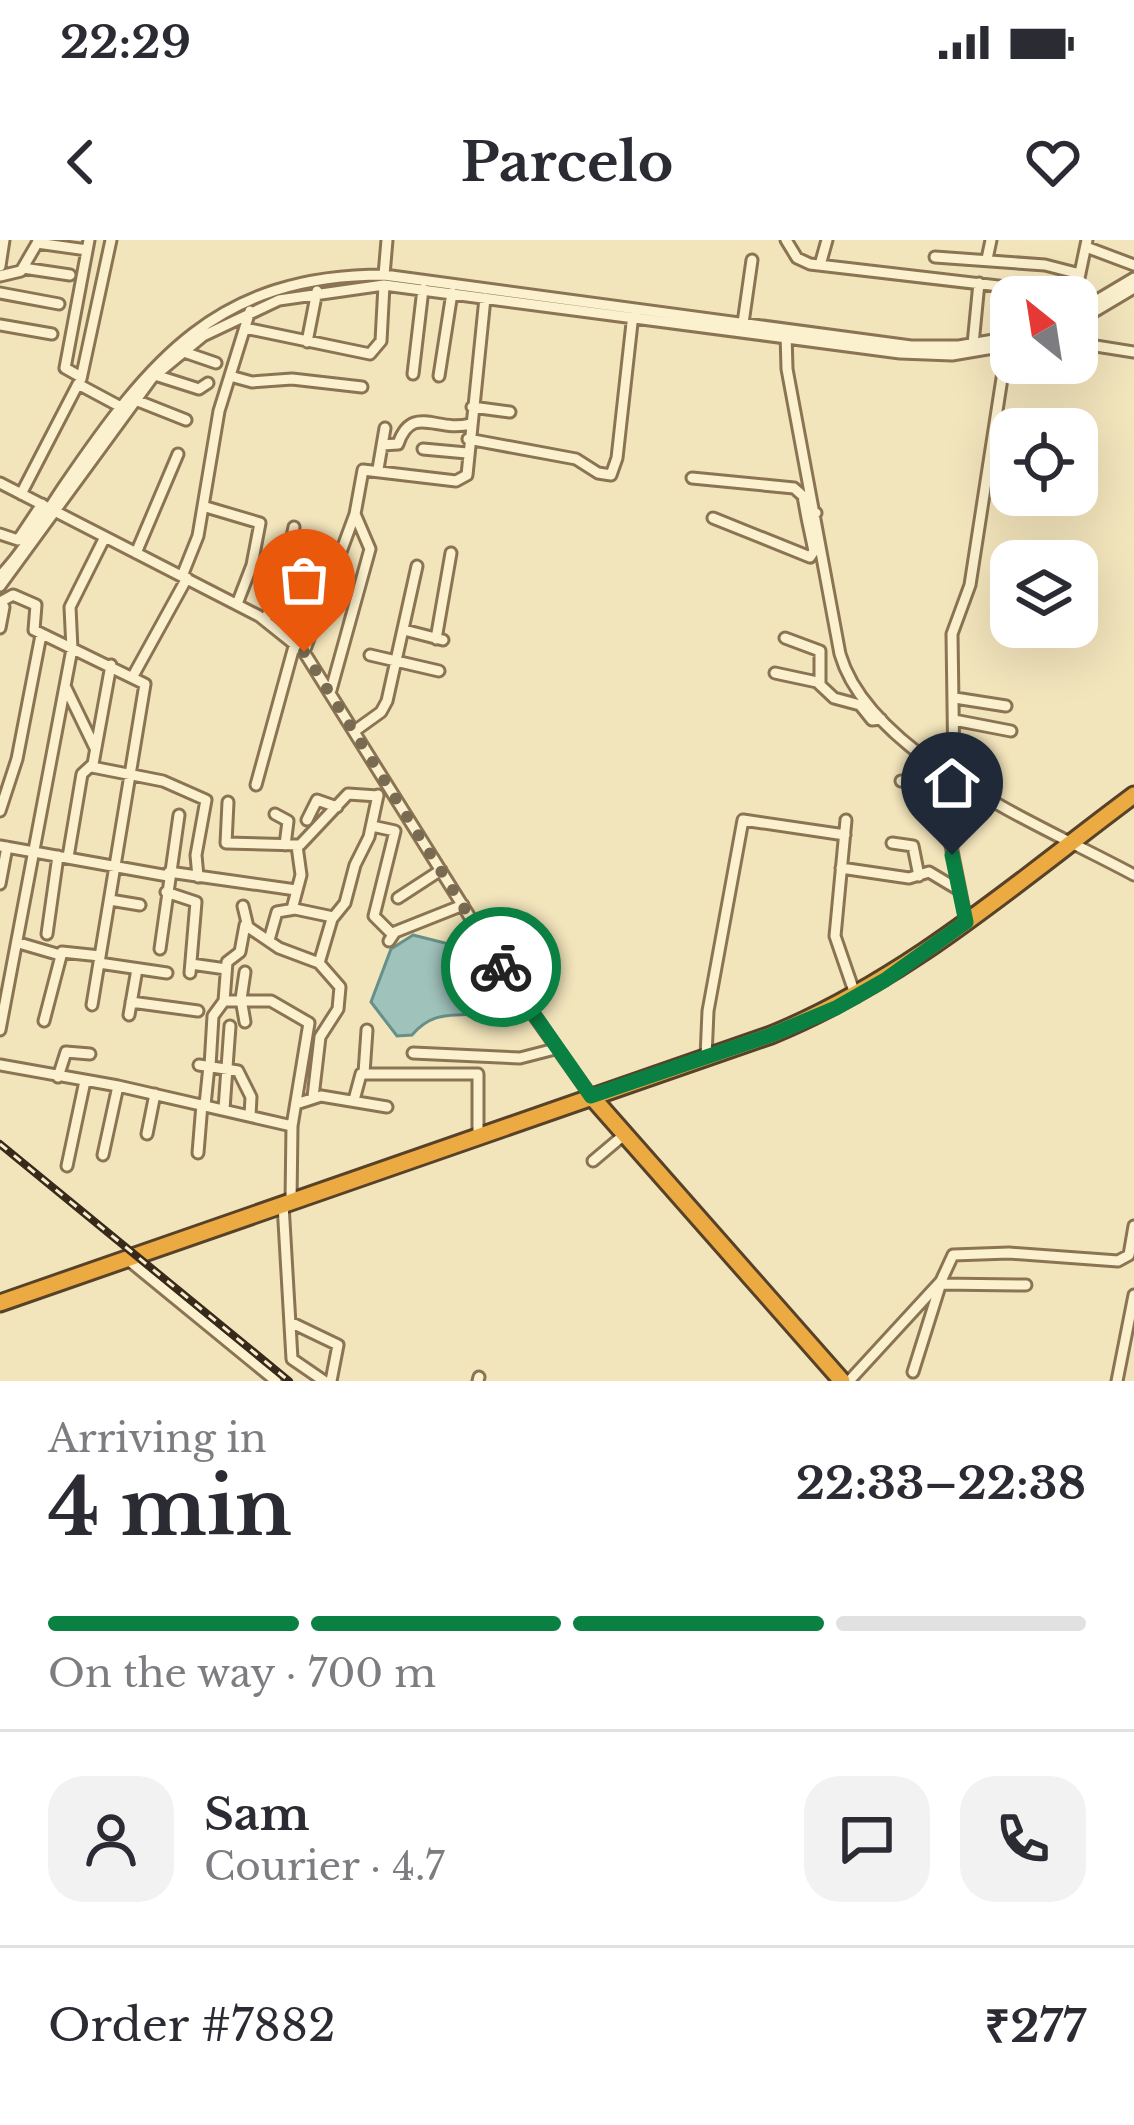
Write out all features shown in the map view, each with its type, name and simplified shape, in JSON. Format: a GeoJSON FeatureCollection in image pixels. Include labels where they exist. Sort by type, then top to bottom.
{"type":"FeatureCollection","features":[{"type":"Feature","properties":{"kind":"highway"},"geometry":{"type":"LineString","coordinates":[[0,1303],[771,1035],[856,998],[1134,795]]}},
{"type":"Feature","properties":{"kind":"highway"},"geometry":{"type":"LineString","coordinates":[[591,1096],[846,1381]]}},
{"type":"Feature","properties":{"kind":"street"},"geometry":{"type":"LineString","coordinates":[[0,266],[4,240]]}},
{"type":"Feature","properties":{"kind":"street"},"geometry":{"type":"LineString","coordinates":[[21,494],[81,380],[111,240]]}},
{"type":"Feature","properties":{"kind":"street"},"geometry":{"type":"LineString","coordinates":[[245,328],[366,355],[374,352],[381,341],[388,240]]}},
{"type":"Feature","properties":{"kind":"street"},"geometry":{"type":"LineString","coordinates":[[786,240],[796,258],[820,265],[990,287]]}},
{"type":"Feature","properties":{"kind":"street"},"geometry":{"type":"LineString","coordinates":[[820,265],[827,240]]}},
{"type":"Feature","properties":{"kind":"street"},"geometry":{"type":"LineString","coordinates":[[987,260],[991,240]]}},
{"type":"Feature","properties":{"kind":"street"},"geometry":{"type":"LineString","coordinates":[[0,276],[10,277],[23,268],[38,241],[88,245],[65,368],[119,406]]}},
{"type":"Feature","properties":{"kind":"street"},"geometry":{"type":"LineString","coordinates":[[935,257],[1045,265],[1080,274],[1086,244],[1134,265]]}},
{"type":"Feature","properties":{"kind":"street"},"geometry":{"type":"LineString","coordinates":[[743,322],[752,260]]}},
{"type":"Feature","properties":{"kind":"street"},"geometry":{"type":"LineString","coordinates":[[23,268],[70,275]]}},
{"type":"Feature","properties":{"kind":"street"},"geometry":{"type":"LineString","coordinates":[[1098,299],[1134,278]]}},
{"type":"Feature","properties":{"kind":"street"},"geometry":{"type":"LineString","coordinates":[[0,576],[4,564],[134,399],[181,351],[250,311],[317,291],[384,280],[485,298],[743,322],[783,335],[911,346],[990,343]]}},
{"type":"Feature","properties":{"kind":"street"},"geometry":{"type":"LineString","coordinates":[[0,586],[119,406],[158,360],[224,314],[302,284],[384,280],[940,355],[990,345]]}},
{"type":"Feature","properties":{"kind":"street"},"geometry":{"type":"LineString","coordinates":[[973,344],[980,284]]}},
{"type":"Feature","properties":{"kind":"street"},"geometry":{"type":"LineString","coordinates":[[1098,309],[1134,288]]}},
{"type":"Feature","properties":{"kind":"street"},"geometry":{"type":"LineString","coordinates":[[413,374],[424,289]]}},
{"type":"Feature","properties":{"kind":"street"},"geometry":{"type":"LineString","coordinates":[[308,342],[317,291]]}},
{"type":"Feature","properties":{"kind":"street"},"geometry":{"type":"LineString","coordinates":[[0,292],[59,304]]}},
{"type":"Feature","properties":{"kind":"street"},"geometry":{"type":"LineString","coordinates":[[440,376],[452,293]]}},
{"type":"Feature","properties":{"kind":"street"},"geometry":{"type":"LineString","coordinates":[[304,652],[355,514],[363,470],[461,480],[467,472],[485,298]]}},
{"type":"Feature","properties":{"kind":"street"},"geometry":{"type":"LineString","coordinates":[[133,676],[184,577],[206,507],[216,427],[250,311]]}},
{"type":"Feature","properties":{"kind":"street"},"geometry":{"type":"LineString","coordinates":[[468,439],[576,459],[611,475],[617,458],[633,312]]}},
{"type":"Feature","properties":{"kind":"street"},"geometry":{"type":"LineString","coordinates":[[0,325],[52,334]]}},
{"type":"Feature","properties":{"kind":"street"},"geometry":{"type":"LineString","coordinates":[[783,335],[842,662],[879,719]]}},
{"type":"Feature","properties":{"kind":"street"},"geometry":{"type":"LineString","coordinates":[[1098,346],[1134,352]]}},
{"type":"Feature","properties":{"kind":"street"},"geometry":{"type":"LineString","coordinates":[[181,351],[216,363]]}},
{"type":"Feature","properties":{"kind":"street"},"geometry":{"type":"LineString","coordinates":[[155,375],[199,389],[208,383]]}},
{"type":"Feature","properties":{"kind":"street"},"geometry":{"type":"LineString","coordinates":[[230,376],[252,382],[292,379],[362,387]]}},
{"type":"Feature","properties":{"kind":"street"},"geometry":{"type":"LineString","coordinates":[[954,774],[952,634],[966,605],[1002,384]]}},
{"type":"Feature","properties":{"kind":"street"},"geometry":{"type":"LineString","coordinates":[[134,399],[186,419]]}},
{"type":"Feature","properties":{"kind":"street"},"geometry":{"type":"LineString","coordinates":[[472,406],[510,412]]}},
{"type":"Feature","properties":{"kind":"street"},"geometry":{"type":"LineString","coordinates":[[382,445],[398,444],[404,428],[415,421],[470,424]]}},
{"type":"Feature","properties":{"kind":"street"},"geometry":{"type":"LineString","coordinates":[[378,469],[385,428]]}},
{"type":"Feature","properties":{"kind":"street"},"geometry":{"type":"LineString","coordinates":[[423,449],[467,454]]}},
{"type":"Feature","properties":{"kind":"street"},"geometry":{"type":"LineString","coordinates":[[136,553],[178,454]]}},
{"type":"Feature","properties":{"kind":"street"},"geometry":{"type":"LineString","coordinates":[[692,478],[794,488],[812,515],[814,551],[809,557],[713,518]]}},
{"type":"Feature","properties":{"kind":"street"},"geometry":{"type":"LineString","coordinates":[[0,483],[266,620],[304,652],[555,1049],[591,1096]]}},
{"type":"Feature","properties":{"kind":"street"},"geometry":{"type":"LineString","coordinates":[[206,507],[261,526],[237,604]]}},
{"type":"Feature","properties":{"kind":"street"},"geometry":{"type":"LineString","coordinates":[[0,534],[18,540],[51,509]]}},
{"type":"Feature","properties":{"kind":"street"},"geometry":{"type":"LineString","coordinates":[[331,690],[370,549],[355,514]]}},
{"type":"Feature","properties":{"kind":"street"},"geometry":{"type":"LineString","coordinates":[[266,620],[283,581],[294,527]]}},
{"type":"Feature","properties":{"kind":"street"},"geometry":{"type":"LineString","coordinates":[[0,1030],[66,688],[72,649],[70,607],[105,537]]}},
{"type":"Feature","properties":{"kind":"street"},"geometry":{"type":"LineString","coordinates":[[404,630],[440,639],[451,553]]}},
{"type":"Feature","properties":{"kind":"street"},"geometry":{"type":"LineString","coordinates":[[356,730],[384,707],[418,566]]}},
{"type":"Feature","properties":{"kind":"street"},"geometry":{"type":"LineString","coordinates":[[0,628],[0,602],[19,595],[33,602],[32,628],[41,635],[111,665],[146,687],[92,1005]]}},
{"type":"Feature","properties":{"kind":"street"},"geometry":{"type":"LineString","coordinates":[[0,811],[19,750],[41,635]]}},
{"type":"Feature","properties":{"kind":"street"},"geometry":{"type":"LineString","coordinates":[[785,638],[820,651],[820,684]]}},
{"type":"Feature","properties":{"kind":"street"},"geometry":{"type":"LineString","coordinates":[[256,785],[295,643]]}},
{"type":"Feature","properties":{"kind":"street"},"geometry":{"type":"LineString","coordinates":[[370,656],[439,671]]}},
{"type":"Feature","properties":{"kind":"street"},"geometry":{"type":"LineString","coordinates":[[47,934],[82,774],[92,766],[111,665]]}},
{"type":"Feature","properties":{"kind":"street"},"geometry":{"type":"LineString","coordinates":[[775,673],[820,684],[835,698],[857,704],[902,740],[1068,845],[1134,875]]}},
{"type":"Feature","properties":{"kind":"street"},"geometry":{"type":"LineString","coordinates":[[66,688],[95,749]]}},
{"type":"Feature","properties":{"kind":"street"},"geometry":{"type":"LineString","coordinates":[[955,698],[1006,706]]}},
{"type":"Feature","properties":{"kind":"street"},"geometry":{"type":"LineString","coordinates":[[954,720],[1010,731]]}},
{"type":"Feature","properties":{"kind":"street"},"geometry":{"type":"LineString","coordinates":[[92,766],[164,781],[206,800],[196,855],[198,877]]}},
{"type":"Feature","properties":{"kind":"street"},"geometry":{"type":"LineString","coordinates":[[320,963],[385,779]]}},
{"type":"Feature","properties":{"kind":"street"},"geometry":{"type":"LineString","coordinates":[[902,781],[935,785],[940,790],[966,922]]}},
{"type":"Feature","properties":{"kind":"street"},"geometry":{"type":"LineString","coordinates":[[228,802],[226,843],[291,846],[310,839],[348,794],[378,796]]}},
{"type":"Feature","properties":{"kind":"street"},"geometry":{"type":"LineString","coordinates":[[307,820],[317,800],[337,807]]}},
{"type":"Feature","properties":{"kind":"street"},"geometry":{"type":"LineString","coordinates":[[275,814],[287,819],[301,875],[292,909]]}},
{"type":"Feature","properties":{"kind":"street"},"geometry":{"type":"LineString","coordinates":[[160,950],[179,815]]}},
{"type":"Feature","properties":{"kind":"street"},"geometry":{"type":"LineString","coordinates":[[408,817],[394,831],[374,916],[390,938],[463,905]]}},
{"type":"Feature","properties":{"kind":"street"},"geometry":{"type":"LineString","coordinates":[[706,1057],[708,1011],[743,820],[845,835]]}},
{"type":"Feature","properties":{"kind":"street"},"geometry":{"type":"LineString","coordinates":[[846,820],[836,946],[856,998]]}},
{"type":"Feature","properties":{"kind":"street"},"geometry":{"type":"LineString","coordinates":[[372,826],[394,831]]}},
{"type":"Feature","properties":{"kind":"street"},"geometry":{"type":"LineString","coordinates":[[892,843],[913,846],[919,876]]}},
{"type":"Feature","properties":{"kind":"street"},"geometry":{"type":"LineString","coordinates":[[0,884],[3,847],[296,890]]}},
{"type":"Feature","properties":{"kind":"street"},"geometry":{"type":"LineString","coordinates":[[841,868],[919,876],[934,873],[959,890]]}},
{"type":"Feature","properties":{"kind":"street"},"geometry":{"type":"LineString","coordinates":[[398,898],[441,870]]}},
{"type":"Feature","properties":{"kind":"street"},"geometry":{"type":"LineString","coordinates":[[166,892],[196,902],[190,969],[226,969]]}},
{"type":"Feature","properties":{"kind":"street"},"geometry":{"type":"LineString","coordinates":[[110,900],[140,905]]}},
{"type":"Feature","properties":{"kind":"street"},"geometry":{"type":"LineString","coordinates":[[198,1153],[213,1016],[224,1000],[228,959],[240,952],[243,906]]}},
{"type":"Feature","properties":{"kind":"street"},"geometry":{"type":"LineString","coordinates":[[269,940],[275,913],[292,909],[333,917]]}},
{"type":"Feature","properties":{"kind":"street"},"geometry":{"type":"LineString","coordinates":[[245,924],[320,963],[341,994],[337,1012],[320,1037],[313,1097]]}},
{"type":"Feature","properties":{"kind":"street"},"geometry":{"type":"LineString","coordinates":[[19,943],[60,955]]}},
{"type":"Feature","properties":{"kind":"street"},"geometry":{"type":"LineString","coordinates":[[44,1021],[60,955],[65,951],[167,974]]}},
{"type":"Feature","properties":{"kind":"street"},"geometry":{"type":"LineString","coordinates":[[129,1015],[137,969]]}},
{"type":"Feature","properties":{"kind":"street"},"geometry":{"type":"LineString","coordinates":[[245,973],[245,1022]]}},
{"type":"Feature","properties":{"kind":"street"},"geometry":{"type":"LineString","coordinates":[[224,1000],[271,1001],[309,1023],[292,1126],[287,1202],[290,1322],[294,1364],[327,1381],[338,1346],[290,1322]]}},
{"type":"Feature","properties":{"kind":"street"},"geometry":{"type":"LineString","coordinates":[[131,1002],[198,1011]]}},
{"type":"Feature","properties":{"kind":"street"},"geometry":{"type":"LineString","coordinates":[[224,1109],[230,1026]]}},
{"type":"Feature","properties":{"kind":"street"},"geometry":{"type":"LineString","coordinates":[[364,1073],[367,1030]]}},
{"type":"Feature","properties":{"kind":"street"},"geometry":{"type":"LineString","coordinates":[[413,1053],[520,1058],[555,1049]]}},
{"type":"Feature","properties":{"kind":"street"},"geometry":{"type":"LineString","coordinates":[[58,1077],[65,1052],[90,1054]]}},
{"type":"Feature","properties":{"kind":"street"},"geometry":{"type":"LineString","coordinates":[[0,1065],[292,1126]]}},
{"type":"Feature","properties":{"kind":"street"},"geometry":{"type":"LineString","coordinates":[[206,1066],[238,1071],[251,1100],[250,1115]]}},
{"type":"Feature","properties":{"kind":"street"},"geometry":{"type":"LineString","coordinates":[[354,1100],[358,1076],[364,1073],[480,1075],[478,1136]]}},
{"type":"Feature","properties":{"kind":"street"},"geometry":{"type":"LineString","coordinates":[[67,1166],[85,1081]]}},
{"type":"Feature","properties":{"kind":"street"},"geometry":{"type":"LineString","coordinates":[[103,1155],[118,1086]]}},
{"type":"Feature","properties":{"kind":"street"},"geometry":{"type":"LineString","coordinates":[[147,1134],[155,1094]]}},
{"type":"Feature","properties":{"kind":"street"},"geometry":{"type":"LineString","coordinates":[[296,1104],[313,1097],[387,1107]]}},
{"type":"Feature","properties":{"kind":"street"},"geometry":{"type":"LineString","coordinates":[[592,1161],[625,1134]]}},
{"type":"Feature","properties":{"kind":"street"},"geometry":{"type":"LineString","coordinates":[[914,1372],[949,1258],[957,1253],[1123,1261],[1129,1256],[1134,1226]]}},
{"type":"Feature","properties":{"kind":"street"},"geometry":{"type":"LineString","coordinates":[[124,1258],[276,1381]]}},
{"type":"Feature","properties":{"kind":"street"},"geometry":{"type":"LineString","coordinates":[[846,1381],[941,1282],[1025,1285]]}},
{"type":"Feature","properties":{"kind":"street"},"geometry":{"type":"LineString","coordinates":[[1117,1381],[1134,1295]]}},
{"type":"Feature","properties":{"kind":"water"},"geometry":{"type":"Polygon","coordinates":[[[413,935],[457,946],[478,968],[488,968],[483,977],[497,992],[496,1008],[442,1016],[412,1035],[397,1036],[371,1002],[391,949],[413,935]]]}},
{"type":"Feature","properties":{"kind":"railway"},"geometry":{"type":"LineString","coordinates":[[0,1144],[289,1381]]}},
{"type":"Feature","properties":{"kind":"way so far"},"geometry":{"type":"LineString","coordinates":[[304,652],[501,967]]}},
{"type":"Feature","properties":{"kind":"route"},"geometry":{"type":"LineString","coordinates":[[501,967],[591,1096],[771,1035],[836,1008],[885,980],[966,922],[952,855]]}}]}
